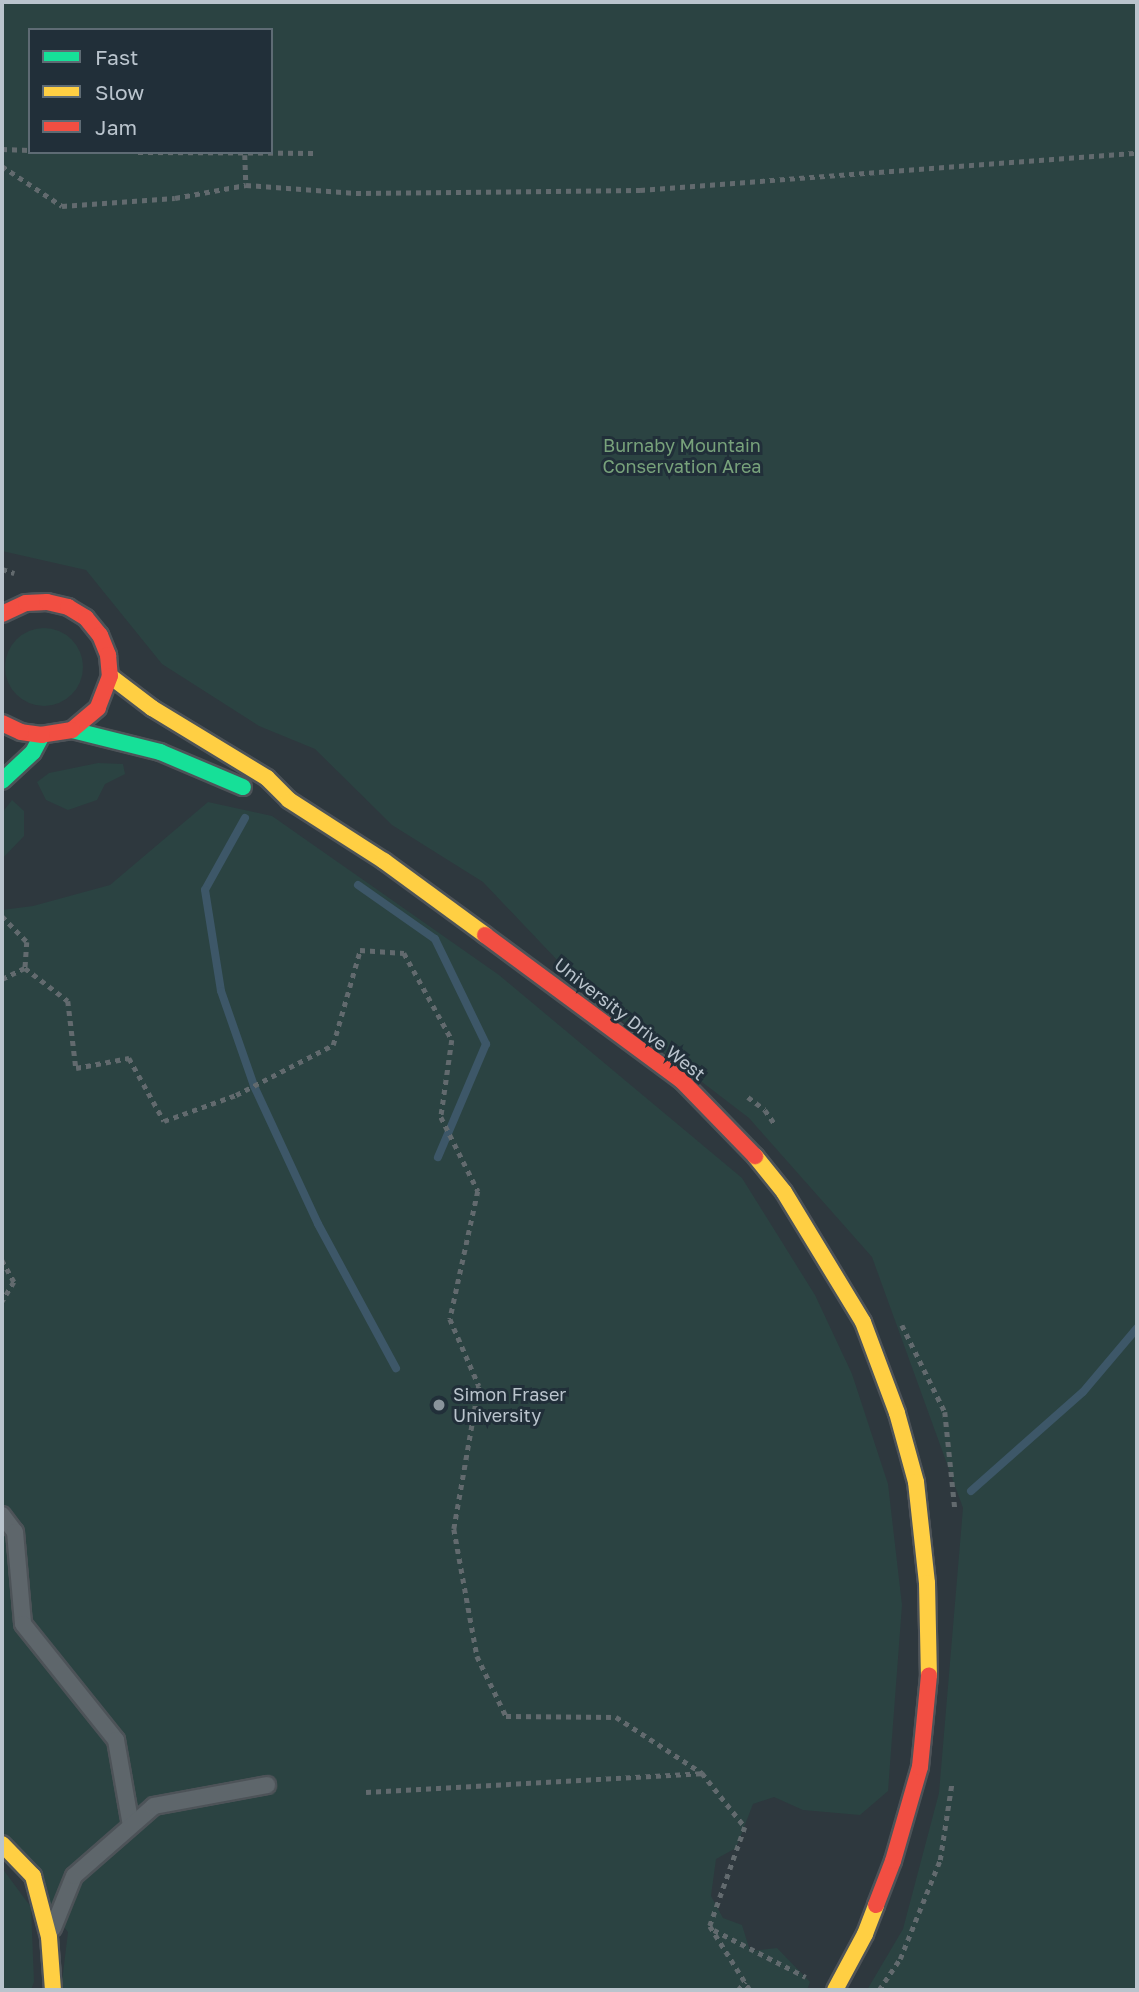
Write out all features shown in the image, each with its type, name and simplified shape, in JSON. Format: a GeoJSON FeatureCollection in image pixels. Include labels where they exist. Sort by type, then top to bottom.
{"type":"FeatureCollection","features":[{"type":"Feature","properties":{"kind":"street"},"geometry":{"type":"LineString","coordinates":[[2,590],[26,603]]}},
{"type":"Feature","properties":{"kind":"street"},"geometry":{"type":"LineString","coordinates":[[2,614],[26,603],[47,602],[68,607],[86,618],[104,645],[110,676],[99,708],[72,730],[42,735],[21,732],[2,723]]}},
{"type":"Feature","properties":{"kind":"street","name":"University Drive West"},"geometry":{"type":"LineString","coordinates":[[110,676],[152,708],[267,778],[289,800],[384,861],[682,1081],[744,1143],[784,1192],[863,1322],[897,1413],[916,1482],[927,1583],[929,1687],[920,1767],[893,1861],[865,1934],[835,1990]]}},
{"type":"Feature","properties":{"kind":"street","name":"University Drive West"},"geometry":{"type":"LineString","coordinates":[[72,730],[160,752],[255,793],[289,800]]}},
{"type":"Feature","properties":{"kind":"street"},"geometry":{"type":"LineString","coordinates":[[2,780],[33,752],[42,735]]}},
{"type":"Feature","properties":{"kind":"street"},"geometry":{"type":"LineString","coordinates":[[2,1844],[33,1876],[49,1937],[53,1990]]}},
{"type":"Feature","properties":{"kind":"lane"},"geometry":{"type":"LineString","coordinates":[[2,1514],[15,1532],[23,1624],[116,1741],[131,1826]]}},
{"type":"Feature","properties":{"kind":"lane"},"geometry":{"type":"LineString","coordinates":[[49,1937],[74,1876],[154,1806],[267,1785]]}},
{"type":"Feature","properties":{"kind":"path"},"geometry":{"type":"LineString","coordinates":[[2,149],[28,150]]}},
{"type":"Feature","properties":{"kind":"path"},"geometry":{"type":"LineString","coordinates":[[209,154],[314,153]]}},
{"type":"Feature","properties":{"kind":"path"},"geometry":{"type":"LineString","coordinates":[[2,166],[62,206],[175,198],[246,185],[356,194],[640,190],[1137,153]]}},
{"type":"Feature","properties":{"kind":"path"},"geometry":{"type":"LineString","coordinates":[[245,155],[246,185]]}},
{"type":"Feature","properties":{"kind":"path"},"geometry":{"type":"LineString","coordinates":[[2,569],[27,574]]}},
{"type":"Feature","properties":{"kind":"path"},"geometry":{"type":"LineString","coordinates":[[2,916],[27,942],[25,968]]}},
{"type":"Feature","properties":{"kind":"path"},"geometry":{"type":"LineString","coordinates":[[25,968],[68,1001],[76,1068],[129,1058],[164,1121],[236,1095],[333,1045],[360,950],[404,953],[452,1040],[441,1117],[478,1191],[450,1319],[479,1385],[454,1529],[477,1656],[506,1716],[615,1717],[702,1773],[745,1827],[710,1926],[750,1990]]}},
{"type":"Feature","properties":{"kind":"path"},"geometry":{"type":"LineString","coordinates":[[2,979],[25,968]]}},
{"type":"Feature","properties":{"kind":"path"},"geometry":{"type":"LineString","coordinates":[[743,1094],[765,1110],[780,1133]]}},
{"type":"Feature","properties":{"kind":"path"},"geometry":{"type":"LineString","coordinates":[[2,1261],[14,1282],[2,1302]]}},
{"type":"Feature","properties":{"kind":"path"},"geometry":{"type":"LineString","coordinates":[[897,1315],[946,1412],[956,1517]]}},
{"type":"Feature","properties":{"kind":"path"},"geometry":{"type":"LineString","coordinates":[[879,1990],[900,1959],[940,1860],[954,1768]]}},
{"type":"Feature","properties":{"kind":"path"},"geometry":{"type":"LineString","coordinates":[[366,1792],[702,1773]]}},
{"type":"Feature","properties":{"kind":"path"},"geometry":{"type":"LineString","coordinates":[[713,1930],[809,1978]]}},
{"type":"Feature","properties":{"kind":"path"},"geometry":{"type":"LineString","coordinates":[[738,1990],[745,1982]]}},
{"type":"Feature","properties":{"kind":"green space","name":"Burnaby Mountain Conservation Area"},"geometry":{"type":"Polygon","coordinates":[[[2,2],[1137,2],[1137,1990],[867,1990],[903,1929],[939,1793],[963,1508],[872,1257],[749,1118],[595,1000],[483,882],[392,825],[315,749],[259,726],[162,664],[86,570],[2,551],[2,2]]]}},
{"type":"Feature","properties":{"kind":"green space"},"geometry":{"type":"Polygon","coordinates":[[[44,628],[59,631],[72,639],[80,652],[83,667],[80,682],[72,695],[59,703],[44,706],[29,703],[16,695],[8,682],[5,667],[8,652],[16,639],[29,631],[44,628]]]}},
{"type":"Feature","properties":{"kind":"green space"},"geometry":{"type":"Polygon","coordinates":[[[98,763],[123,764],[125,774],[105,784],[97,800],[68,810],[46,800],[37,782],[49,773],[98,763]]]}},
{"type":"Feature","properties":{"kind":"green space"},"geometry":{"type":"Polygon","coordinates":[[[12,800],[24,811],[24,836],[2,859],[2,813],[12,800]]]}},
{"type":"Feature","properties":{"kind":"green space","name":"Simon Fraser University"},"geometry":{"type":"Polygon","coordinates":[[[208,802],[272,816],[499,975],[742,1178],[815,1295],[852,1374],[888,1484],[902,1605],[888,1791],[860,1815],[803,1810],[774,1797],[753,1804],[736,1848],[716,1859],[711,1896],[723,1918],[742,1925],[750,1951],[777,1948],[810,1982],[807,1990],[61,1990],[68,1932],[2,1851],[2,910],[33,906],[110,885],[208,802]]]}},
{"type":"Feature","properties":{"kind":"green space"},"geometry":{"type":"Polygon","coordinates":[[[2,1868],[31,1907],[34,1982],[31,1990],[2,1990],[2,1868]]]}},
{"type":"Feature","properties":{"kind":"waterway"},"geometry":{"type":"LineString","coordinates":[[245,818],[205,890],[221,991],[254,1086],[318,1224],[396,1368]]}},
{"type":"Feature","properties":{"kind":"waterway"},"geometry":{"type":"LineString","coordinates":[[358,885],[435,939],[486,1044],[438,1157]]}},
{"type":"Feature","properties":{"kind":"waterway"},"geometry":{"type":"LineString","coordinates":[[971,1491],[1083,1392],[1137,1328]]}},
{"type":"Feature","properties":{"kind":"traffic: fast"},"geometry":{"type":"LineString","coordinates":[[72,730],[160,752],[243,787]]}},
{"type":"Feature","properties":{"kind":"traffic: fast"},"geometry":{"type":"LineString","coordinates":[[2,781],[33,752],[42,735]]}},
{"type":"Feature","properties":{"kind":"traffic: slow"},"geometry":{"type":"LineString","coordinates":[[110,676],[152,708],[267,778],[289,800],[384,861],[485,935]]}},
{"type":"Feature","properties":{"kind":"traffic: slow"},"geometry":{"type":"LineString","coordinates":[[755,1156],[784,1192],[863,1322],[897,1413],[916,1482],[927,1583],[929,1675]]}},
{"type":"Feature","properties":{"kind":"traffic: slow"},"geometry":{"type":"LineString","coordinates":[[2,1844],[33,1876],[49,1937],[53,1990]]}},
{"type":"Feature","properties":{"kind":"traffic: slow"},"geometry":{"type":"LineString","coordinates":[[835,1990],[865,1934],[876,1905]]}},
{"type":"Feature","properties":{"kind":"traffic: jam"},"geometry":{"type":"LineString","coordinates":[[2,614],[26,603],[47,602],[68,607],[86,618],[100,635],[108,655],[110,676],[98,708],[72,730],[42,735],[21,732],[2,723]]}},
{"type":"Feature","properties":{"kind":"traffic: jam"},"geometry":{"type":"LineString","coordinates":[[485,935],[682,1081],[755,1156]]}},
{"type":"Feature","properties":{"kind":"traffic: jam"},"geometry":{"type":"LineString","coordinates":[[876,1905],[893,1861],[920,1767],[929,1675]]}},
{"type":"Feature","properties":{"kind":"place","name":"Simon Fraser University"},"geometry":{"type":"Point","coordinates":[439,1405]}}]}
